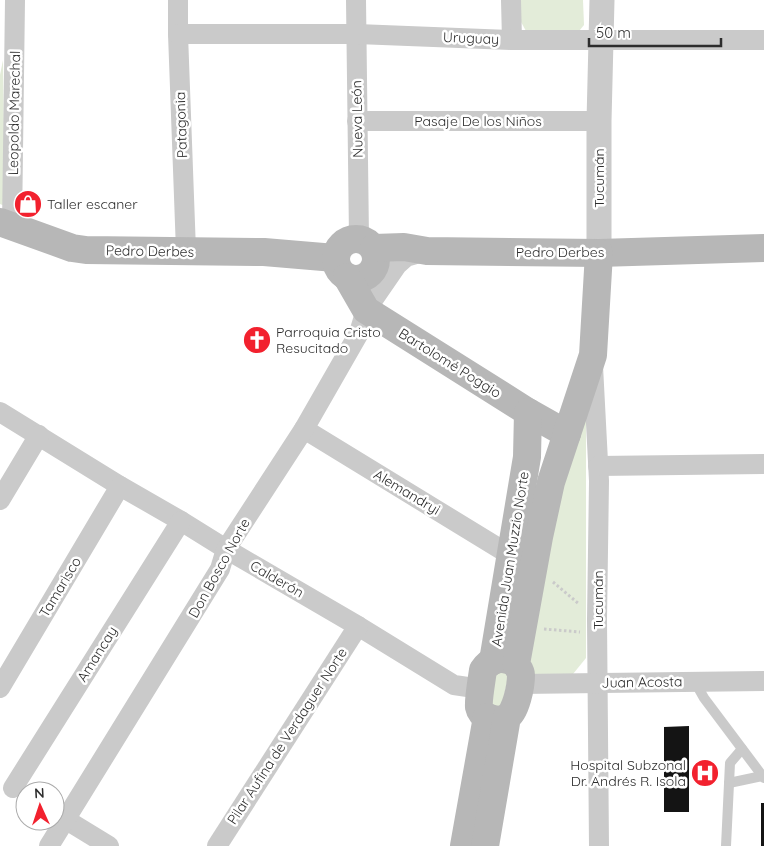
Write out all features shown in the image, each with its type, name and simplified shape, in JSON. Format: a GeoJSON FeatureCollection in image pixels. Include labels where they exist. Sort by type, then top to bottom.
{"type":"FeatureCollection","features":[{"type":"Feature","properties":{"kind":"main road","name":"Pedro Derbes"},"geometry":{"type":"LineString","coordinates":[[6,224],[72,248],[86,250],[264,252],[341,268]]}},
{"type":"Feature","properties":{"kind":"main road"},"geometry":{"type":"LineString","coordinates":[[350,239],[366,243],[376,257],[375,266],[371,273],[364,278],[355,279],[341,268],[337,251],[342,243],[350,239]]}},
{"type":"Feature","properties":{"kind":"main road","name":"Pedro Derbes"},"geometry":{"type":"LineString","coordinates":[[366,243],[427,251],[600,253],[764,248]]}},
{"type":"Feature","properties":{"kind":"main road","name":"Tucumán"},"geometry":{"type":"LineString","coordinates":[[567,434],[593,355],[600,253]]}},
{"type":"Feature","properties":{"kind":"main road","name":"Bartolomé Poggio"},"geometry":{"type":"LineString","coordinates":[[341,268],[366,310],[528,412],[567,434]]}},
{"type":"Feature","properties":{"kind":"main road","name":"Avenida Juan Muzzio Norte"},"geometry":{"type":"LineString","coordinates":[[510,670],[522,628],[522,560],[528,412]]}},
{"type":"Feature","properties":{"kind":"main road","name":"Avenida Juan Muzzio Norte"},"geometry":{"type":"LineString","coordinates":[[510,670],[485,667],[479,707],[482,713],[497,717],[511,715],[514,710],[510,670],[522,560],[567,434]]}},
{"type":"Feature","properties":{"kind":"main road","name":"Avenida Juan Muzzio Norte"},"geometry":{"type":"LineString","coordinates":[[464,846],[497,717]]}},
{"type":"Feature","properties":{"kind":"main road","name":"Avenida Juan Muzzio Norte"},"geometry":{"type":"LineString","coordinates":[[485,846],[497,717]]}},
{"type":"Feature","properties":{"kind":"street"},"geometry":{"type":"LineString","coordinates":[[0,18],[4,0]]}},
{"type":"Feature","properties":{"kind":"street","name":"Leopoldo Marechal"},"geometry":{"type":"LineString","coordinates":[[6,224],[15,0]]}},
{"type":"Feature","properties":{"kind":"street","name":"Patagonia"},"geometry":{"type":"LineString","coordinates":[[178,0],[186,251]]}},
{"type":"Feature","properties":{"kind":"street","name":"Nueva León"},"geometry":{"type":"LineString","coordinates":[[356,0],[357,122],[366,243]]}},
{"type":"Feature","properties":{"kind":"street"},"geometry":{"type":"LineString","coordinates":[[511,0],[512,40]]}},
{"type":"Feature","properties":{"kind":"street","name":"Tucumán"},"geometry":{"type":"LineString","coordinates":[[600,253],[599,121],[602,0]]}},
{"type":"Feature","properties":{"kind":"street","name":"Uruguay"},"geometry":{"type":"LineString","coordinates":[[178,34],[356,34],[512,40],[764,40]]}},
{"type":"Feature","properties":{"kind":"street","name":"Pasaje De los Niños"},"geometry":{"type":"LineString","coordinates":[[357,122],[599,121]]}},
{"type":"Feature","properties":{"kind":"street","name":"Don Bosco Norte"},"geometry":{"type":"LineString","coordinates":[[65,809],[220,570],[226,549],[304,429],[359,333],[366,310],[397,265],[406,257],[427,251]]}},
{"type":"Feature","properties":{"kind":"street","name":"Tucumán"},"geometry":{"type":"LineString","coordinates":[[593,355],[599,481],[599,846]]}},
{"type":"Feature","properties":{"kind":"street","name":"Calderón"},"geometry":{"type":"LineString","coordinates":[[0,412],[120,486],[358,626],[454,685],[481,689]]}},
{"type":"Feature","properties":{"kind":"street","name":"Alemandryi"},"geometry":{"type":"LineString","coordinates":[[304,429],[522,560]]}},
{"type":"Feature","properties":{"kind":"street"},"geometry":{"type":"LineString","coordinates":[[0,500],[39,436]]}},
{"type":"Feature","properties":{"kind":"street"},"geometry":{"type":"LineString","coordinates":[[598,466],[764,464]]}},
{"type":"Feature","properties":{"kind":"street","name":"Tamarisco"},"geometry":{"type":"LineString","coordinates":[[0,688],[120,486]]}},
{"type":"Feature","properties":{"kind":"street","name":"Amancay"},"geometry":{"type":"LineString","coordinates":[[13,788],[181,521]]}},
{"type":"Feature","properties":{"kind":"street","name":"Pilar Aufina de Verdaguer Norte"},"geometry":{"type":"LineString","coordinates":[[217,846],[358,626]]}},
{"type":"Feature","properties":{"kind":"street","name":"Juan Acosta"},"geometry":{"type":"LineString","coordinates":[[510,670],[598,683],[764,681]]}},
{"type":"Feature","properties":{"kind":"street"},"geometry":{"type":"LineString","coordinates":[[65,820],[109,846]]}},
{"type":"Feature","properties":{"kind":"street","name":"Don Bosco Norte"},"geometry":{"type":"LineString","coordinates":[[49,846],[55,831]]}},
{"type":"Feature","properties":{"kind":"lane"},"geometry":{"type":"LineString","coordinates":[[695,682],[704,698],[763,777],[729,783]]}},
{"type":"Feature","properties":{"kind":"lane"},"geometry":{"type":"LineString","coordinates":[[726,846],[730,763],[742,749]]}},
{"type":"Feature","properties":{"kind":"path"},"geometry":{"type":"LineString","coordinates":[[522,560],[598,626]]}},
{"type":"Feature","properties":{"kind":"path"},"geometry":{"type":"LineString","coordinates":[[522,628],[598,626]]}},
{"type":"Feature","properties":{"kind":"green space"},"geometry":{"type":"Polygon","coordinates":[[[521,0],[583,0],[584,25],[579,31],[526,31],[521,22],[521,0]]]}},
{"type":"Feature","properties":{"kind":"green space"},"geometry":{"type":"Polygon","coordinates":[[[3,60],[5,206],[0,204],[0,75],[3,60]]]}},
{"type":"Feature","properties":{"kind":"green space"},"geometry":{"type":"Polygon","coordinates":[[[581,418],[586,421],[586,658],[573,674],[530,675],[526,673],[558,488],[581,418]]]}},
{"type":"Feature","properties":{"kind":"green space"},"geometry":{"type":"Polygon","coordinates":[[[510,670],[501,708],[490,705],[491,673],[510,670]]]}},
{"type":"Feature","properties":{"kind":"building"},"geometry":{"type":"Polygon","coordinates":[[[689,726],[689,812],[664,812],[664,727],[689,726]]]}},
{"type":"Feature","properties":{"kind":"building"},"geometry":{"type":"Polygon","coordinates":[[[761,803],[764,803],[764,846],[761,846],[761,803]]]}},
{"type":"Feature","properties":{"kind":"place","name":"Taller escaner"},"geometry":{"type":"Point","coordinates":[28,204]}},
{"type":"Feature","properties":{"kind":"place","name":"Parroquia Cristo Resucitado"},"geometry":{"type":"Point","coordinates":[257,340]}},
{"type":"Feature","properties":{"kind":"place","name":"Hospital Subzonal Dr. Andrés R. Isola"},"geometry":{"type":"Point","coordinates":[705,773]}}]}
